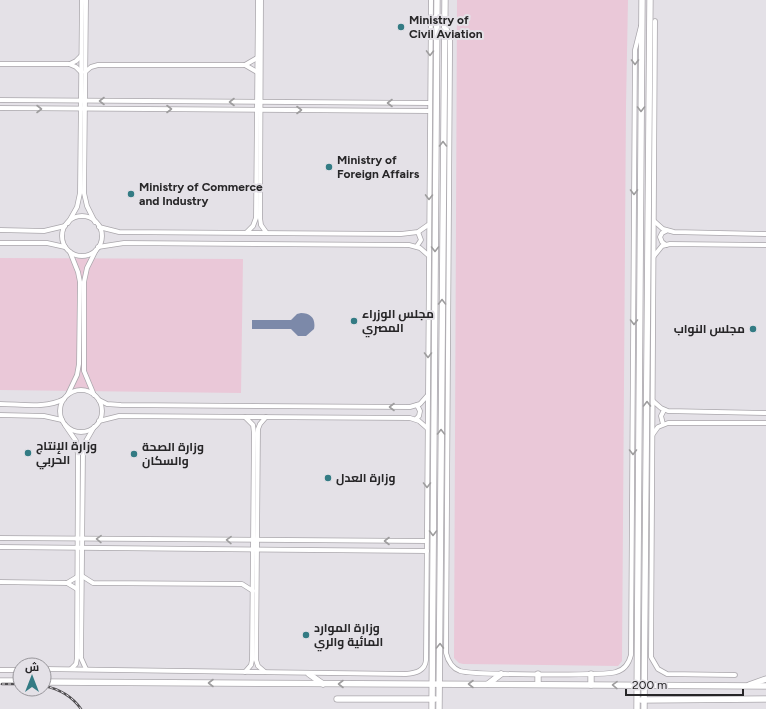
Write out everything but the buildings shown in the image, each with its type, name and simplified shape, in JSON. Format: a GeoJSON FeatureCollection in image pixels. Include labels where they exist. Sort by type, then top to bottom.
{"type":"FeatureCollection","features":[{"type":"Feature","properties":{"kind":"street"},"geometry":{"type":"LineString","coordinates":[[82,0],[84,193],[87,206],[95,222],[99,226],[119,232],[401,234],[418,232],[428,225]]}},
{"type":"Feature","properties":{"kind":"street"},"geometry":{"type":"LineString","coordinates":[[83,56],[86,0]]}},
{"type":"Feature","properties":{"kind":"street"},"geometry":{"type":"LineString","coordinates":[[258,0],[258,102]]}},
{"type":"Feature","properties":{"kind":"street"},"geometry":{"type":"LineString","coordinates":[[247,232],[253,226],[256,218],[261,0]]}},
{"type":"Feature","properties":{"kind":"street"},"geometry":{"type":"LineString","coordinates":[[52,669],[309,674],[416,673],[426,664],[429,632],[434,393],[431,383],[428,255],[428,225],[432,179],[429,112],[431,0]]}},
{"type":"Feature","properties":{"kind":"street"},"geometry":{"type":"LineString","coordinates":[[432,709],[426,541],[427,396],[431,383],[432,179],[437,0]]}},
{"type":"Feature","properties":{"kind":"street"},"geometry":{"type":"LineString","coordinates":[[445,0],[442,393],[443,632],[447,657],[454,668],[464,672],[501,674],[614,673],[625,666],[631,655],[634,633]]}},
{"type":"Feature","properties":{"kind":"street"},"geometry":{"type":"LineString","coordinates":[[637,709],[634,633],[642,0]]}},
{"type":"Feature","properties":{"kind":"street"},"geometry":{"type":"LineString","coordinates":[[644,709],[650,0]]}},
{"type":"Feature","properties":{"kind":"street"},"geometry":{"type":"LineString","coordinates":[[650,14],[655,21],[651,613],[652,662],[658,670],[667,674],[735,675]]}},
{"type":"Feature","properties":{"kind":"street"},"geometry":{"type":"LineString","coordinates":[[431,22],[437,16]]}},
{"type":"Feature","properties":{"kind":"street"},"geometry":{"type":"LineString","coordinates":[[439,709],[443,632],[450,48],[450,38],[444,24]]}},
{"type":"Feature","properties":{"kind":"street"},"geometry":{"type":"LineString","coordinates":[[0,64],[69,64],[83,56]]}},
{"type":"Feature","properties":{"kind":"street"},"geometry":{"type":"LineString","coordinates":[[83,56],[90,62],[98,65]]}},
{"type":"Feature","properties":{"kind":"street"},"geometry":{"type":"LineString","coordinates":[[83,72],[98,65],[245,65],[252,63],[257,58]]}},
{"type":"Feature","properties":{"kind":"street"},"geometry":{"type":"LineString","coordinates":[[69,64],[83,72]]}},
{"type":"Feature","properties":{"kind":"street"},"geometry":{"type":"LineString","coordinates":[[245,65],[257,72]]}},
{"type":"Feature","properties":{"kind":"street"},"geometry":{"type":"LineString","coordinates":[[0,100],[429,103]]}},
{"type":"Feature","properties":{"kind":"street"},"geometry":{"type":"LineString","coordinates":[[0,108],[429,112]]}},
{"type":"Feature","properties":{"kind":"street"},"geometry":{"type":"LineString","coordinates":[[83,109],[80,196],[77,206],[62,236],[65,247],[70,252],[78,272],[80,282],[79,364],[78,375],[60,409],[62,420],[76,441],[78,450],[81,658],[86,669]]}},
{"type":"Feature","properties":{"kind":"street"},"geometry":{"type":"LineString","coordinates":[[258,110],[260,218],[261,225],[267,232]]}},
{"type":"Feature","properties":{"kind":"street"},"geometry":{"type":"LineString","coordinates":[[648,138],[654,145]]}},
{"type":"Feature","properties":{"kind":"street"},"geometry":{"type":"LineString","coordinates":[[0,230],[44,231],[67,224],[81,217],[95,222]]}},
{"type":"Feature","properties":{"kind":"street"},"geometry":{"type":"LineString","coordinates":[[654,221],[667,230],[766,234]]}},
{"type":"Feature","properties":{"kind":"street"},"geometry":{"type":"LineString","coordinates":[[99,226],[101,237],[97,249],[87,268],[84,282],[84,371],[102,410],[100,421]]}},
{"type":"Feature","properties":{"kind":"street"},"geometry":{"type":"LineString","coordinates":[[666,245],[662,242],[660,237],[662,233],[667,230]]}},
{"type":"Feature","properties":{"kind":"street"},"geometry":{"type":"LineString","coordinates":[[417,246],[421,240],[418,232]]}},
{"type":"Feature","properties":{"kind":"street"},"geometry":{"type":"LineString","coordinates":[[0,243],[47,243],[65,247]]}},
{"type":"Feature","properties":{"kind":"street"},"geometry":{"type":"LineString","coordinates":[[70,252],[81,256],[97,249],[124,243],[417,246],[428,255]]}},
{"type":"Feature","properties":{"kind":"street"},"geometry":{"type":"LineString","coordinates":[[654,258],[659,249],[666,245],[766,245]]}},
{"type":"Feature","properties":{"kind":"street"},"geometry":{"type":"LineString","coordinates":[[68,394],[81,390],[94,395]]}},
{"type":"Feature","properties":{"kind":"street"},"geometry":{"type":"LineString","coordinates":[[434,393],[442,393]]}},
{"type":"Feature","properties":{"kind":"street"},"geometry":{"type":"LineString","coordinates":[[98,400],[106,404],[122,405],[405,407],[417,405],[427,396]]}},
{"type":"Feature","properties":{"kind":"street"},"geometry":{"type":"LineString","coordinates":[[0,404],[50,404],[64,399]]}},
{"type":"Feature","properties":{"kind":"street"},"geometry":{"type":"LineString","coordinates":[[653,401],[664,410],[766,413]]}},
{"type":"Feature","properties":{"kind":"street"},"geometry":{"type":"LineString","coordinates":[[416,419],[420,414],[420,409],[417,405]]}},
{"type":"Feature","properties":{"kind":"street"},"geometry":{"type":"LineString","coordinates":[[663,424],[661,416],[664,410]]}},
{"type":"Feature","properties":{"kind":"street"},"geometry":{"type":"LineString","coordinates":[[0,415],[38,415],[62,420]]}},
{"type":"Feature","properties":{"kind":"street"},"geometry":{"type":"LineString","coordinates":[[65,425],[72,430],[79,432],[87,431],[100,421],[119,416],[267,417],[416,419],[427,429]]}},
{"type":"Feature","properties":{"kind":"street"},"geometry":{"type":"LineString","coordinates":[[245,417],[251,422],[254,429],[256,660],[260,669],[266,673]]}},
{"type":"Feature","properties":{"kind":"street"},"geometry":{"type":"LineString","coordinates":[[256,540],[258,429],[260,424],[267,417]]}},
{"type":"Feature","properties":{"kind":"street"},"geometry":{"type":"LineString","coordinates":[[653,434],[658,427],[663,424],[766,423]]}},
{"type":"Feature","properties":{"kind":"street"},"geometry":{"type":"LineString","coordinates":[[80,539],[83,449],[94,427]]}},
{"type":"Feature","properties":{"kind":"street"},"geometry":{"type":"LineString","coordinates":[[0,538],[426,541]]}},
{"type":"Feature","properties":{"kind":"street"},"geometry":{"type":"LineString","coordinates":[[0,547],[427,550]]}},
{"type":"Feature","properties":{"kind":"street"},"geometry":{"type":"LineString","coordinates":[[245,672],[251,665],[252,660],[253,578],[256,549]]}},
{"type":"Feature","properties":{"kind":"street"},"geometry":{"type":"LineString","coordinates":[[67,583],[79,576]]}},
{"type":"Feature","properties":{"kind":"street"},"geometry":{"type":"LineString","coordinates":[[79,576],[92,583]]}},
{"type":"Feature","properties":{"kind":"street"},"geometry":{"type":"LineString","coordinates":[[242,584],[253,578]]}},
{"type":"Feature","properties":{"kind":"street"},"geometry":{"type":"LineString","coordinates":[[0,582],[67,583],[79,589]]}},
{"type":"Feature","properties":{"kind":"street"},"geometry":{"type":"LineString","coordinates":[[79,589],[92,583],[242,584],[253,590]]}},
{"type":"Feature","properties":{"kind":"street"},"geometry":{"type":"LineString","coordinates":[[70,669],[76,664],[77,658],[79,589]]}},
{"type":"Feature","properties":{"kind":"street"},"geometry":{"type":"LineString","coordinates":[[0,670],[12,670]]}},
{"type":"Feature","properties":{"kind":"street"},"geometry":{"type":"LineString","coordinates":[[309,674],[323,684]]}},
{"type":"Feature","properties":{"kind":"street"},"geometry":{"type":"LineString","coordinates":[[488,684],[501,674]]}},
{"type":"Feature","properties":{"kind":"street"},"geometry":{"type":"LineString","coordinates":[[538,674],[538,684]]}},
{"type":"Feature","properties":{"kind":"street"},"geometry":{"type":"LineString","coordinates":[[591,674],[591,685]]}},
{"type":"Feature","properties":{"kind":"street"},"geometry":{"type":"LineString","coordinates":[[744,686],[766,679]]}},
{"type":"Feature","properties":{"kind":"street"},"geometry":{"type":"LineString","coordinates":[[0,681],[12,681]]}},
{"type":"Feature","properties":{"kind":"street"},"geometry":{"type":"LineString","coordinates":[[52,682],[766,686]]}},
{"type":"Feature","properties":{"kind":"street"},"geometry":{"type":"LineString","coordinates":[[337,699],[440,699]]}},
{"type":"Feature","properties":{"kind":"street"},"geometry":{"type":"LineString","coordinates":[[637,700],[766,699]]}},
{"type":"Feature","properties":{"kind":"shaded area"},"geometry":{"type":"Polygon","coordinates":[[[457,0],[628,0],[622,661],[618,666],[463,664],[459,663],[454,658],[457,0]]]}},
{"type":"Feature","properties":{"kind":"shaded area"},"geometry":{"type":"Polygon","coordinates":[[[0,258],[243,259],[241,393],[0,390],[0,258]]]}},
{"type":"Feature","properties":{"kind":"water"},"geometry":{"type":"Polygon","coordinates":[[[301,313],[310,315],[314,322],[314,329],[306,336],[298,336],[291,329],[252,329],[252,320],[291,320],[297,314],[301,313]]]}},
{"type":"Feature","properties":{"kind":"railway"},"geometry":{"type":"LineString","coordinates":[[2,684],[12,684]]}},
{"type":"Feature","properties":{"kind":"railway"},"geometry":{"type":"LineString","coordinates":[[52,688],[74,700],[81,709]]}},
{"type":"Feature","properties":{"kind":"place","name":"Ministry of Civil Aviation"},"geometry":{"type":"Point","coordinates":[401,27]}},
{"type":"Feature","properties":{"kind":"place","name":"Ministry of Foreign Affairs"},"geometry":{"type":"Point","coordinates":[329,167]}},
{"type":"Feature","properties":{"kind":"place","name":"Ministry of Commerce and Industry"},"geometry":{"type":"Point","coordinates":[131,194]}},
{"type":"Feature","properties":{"kind":"place","name":"مجلس الوزراء المصري"},"geometry":{"type":"Point","coordinates":[354,321]}},
{"type":"Feature","properties":{"kind":"place","name":"مجلس النواب"},"geometry":{"type":"Point","coordinates":[753,329]}},
{"type":"Feature","properties":{"kind":"place","name":"وزارة الإنتاج الحربي"},"geometry":{"type":"Point","coordinates":[28,453]}},
{"type":"Feature","properties":{"kind":"place","name":"وزارة الصحة والسكان"},"geometry":{"type":"Point","coordinates":[134,454]}},
{"type":"Feature","properties":{"kind":"place","name":"وزارة العدل"},"geometry":{"type":"Point","coordinates":[328,478]}},
{"type":"Feature","properties":{"kind":"place","name":"وزارة الموارد المائية والري"},"geometry":{"type":"Point","coordinates":[306,635]}}]}
